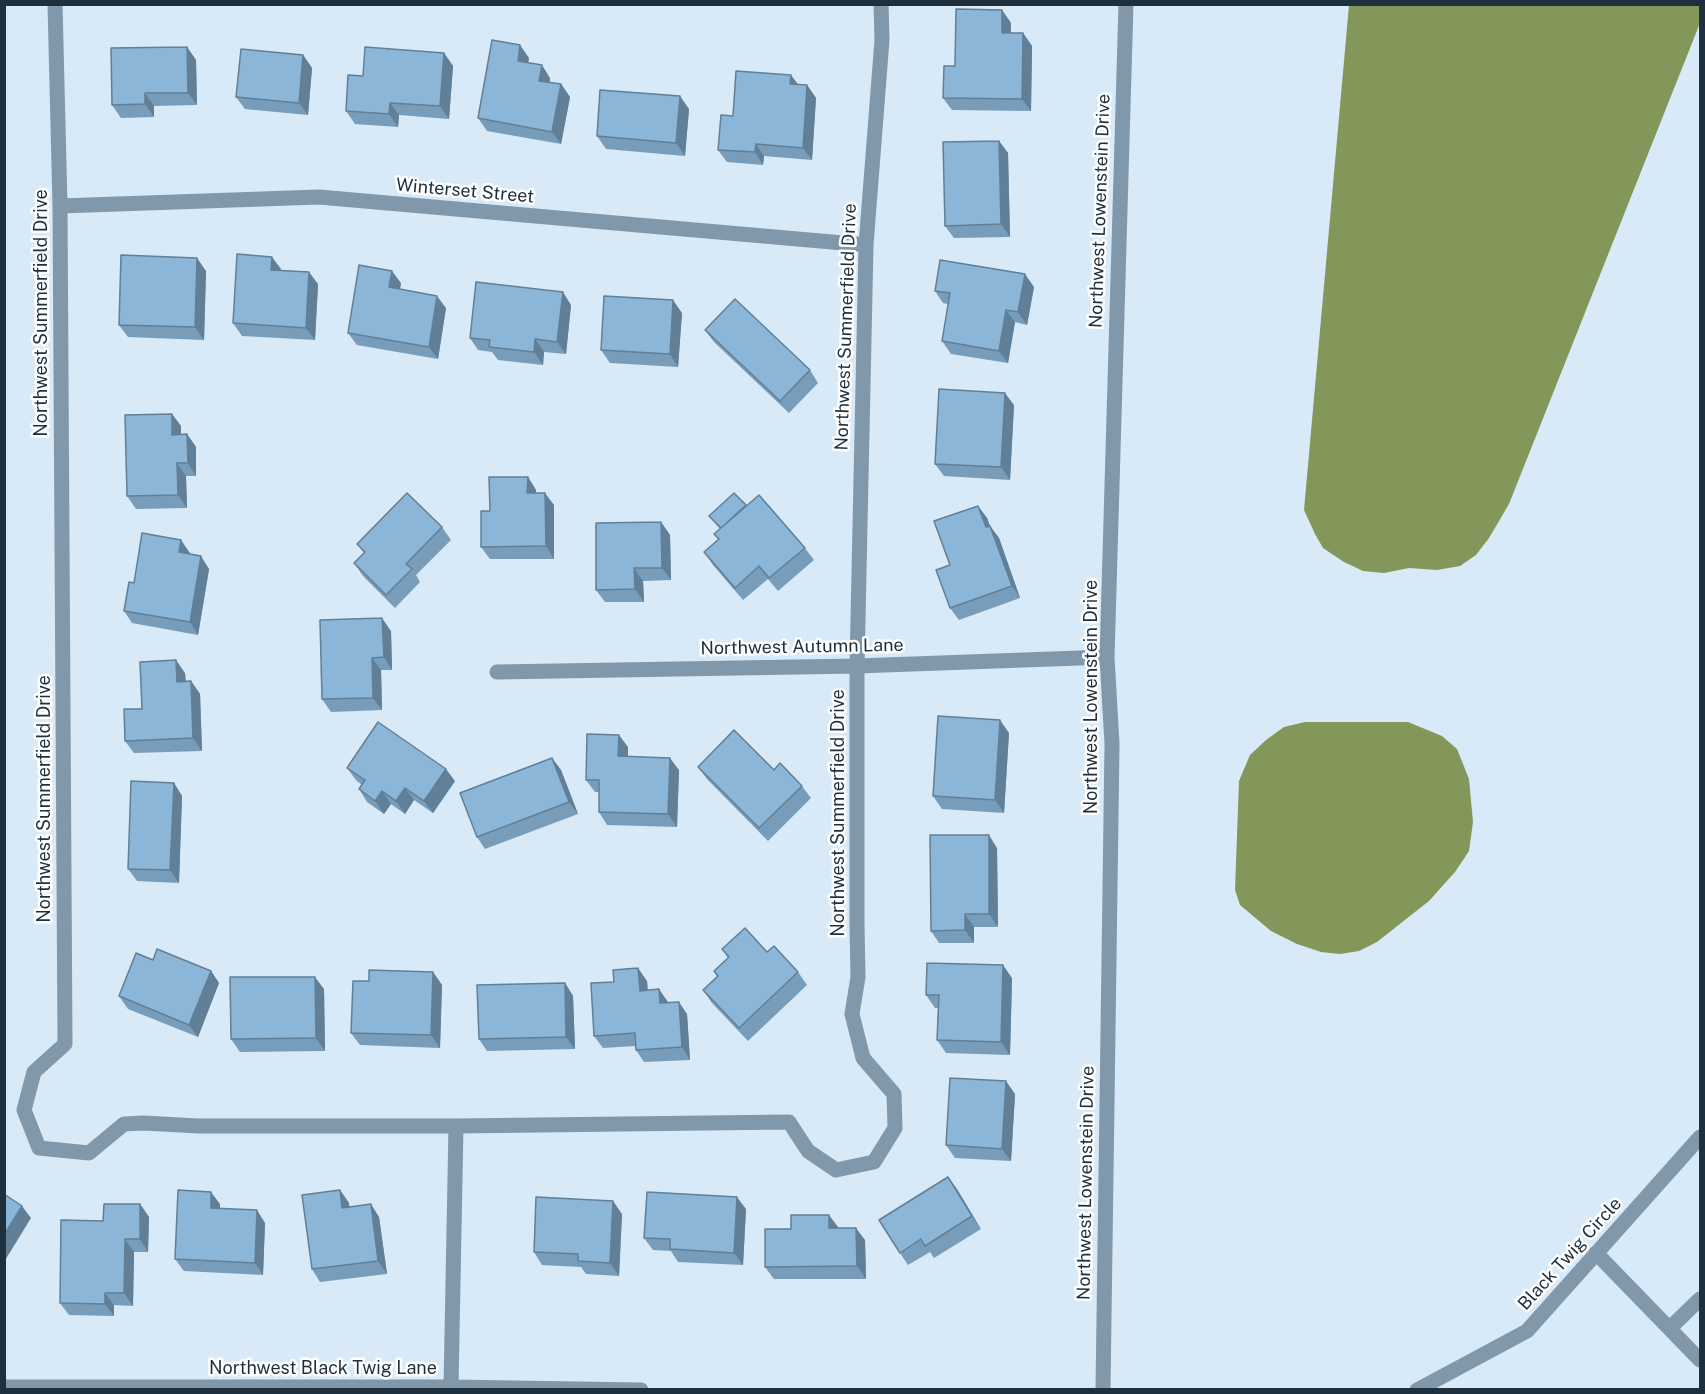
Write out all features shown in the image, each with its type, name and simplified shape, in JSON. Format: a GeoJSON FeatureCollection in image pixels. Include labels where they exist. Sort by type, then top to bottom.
{"type":"FeatureCollection","features":[{"type":"Feature","properties":{"kind":"street","name":"Northwest Summerfield Drive"},"geometry":{"type":"LineString","coordinates":[[55,4],[60,206],[65,1044],[34,1072],[24,1110],[39,1148],[88,1153],[124,1124],[456,1126],[789,1122],[808,1151],[836,1170],[874,1162],[895,1128],[894,1094],[863,1058],[852,1014],[858,977],[857,666],[866,245],[882,40],[881,4]]}},
{"type":"Feature","properties":{"kind":"street","name":"Northwest Lowenstein Drive"},"geometry":{"type":"LineString","coordinates":[[1103,1389],[1112,744],[1107,657],[1126,4]]}},
{"type":"Feature","properties":{"kind":"street","name":"Winterset Street"},"geometry":{"type":"LineString","coordinates":[[60,206],[320,197],[866,245]]}},
{"type":"Feature","properties":{"kind":"street","name":"Northwest Autumn Lane"},"geometry":{"type":"LineString","coordinates":[[497,672],[857,666],[1107,657]]}},
{"type":"Feature","properties":{"kind":"street"},"geometry":{"type":"LineString","coordinates":[[451,1387],[456,1126]]}},
{"type":"Feature","properties":{"kind":"street","name":"Black Twig Circle"},"geometry":{"type":"LineString","coordinates":[[1418,1389],[1527,1331],[1701,1137]]}},
{"type":"Feature","properties":{"kind":"street"},"geometry":{"type":"LineString","coordinates":[[1596,1253],[1701,1360]]}},
{"type":"Feature","properties":{"kind":"street"},"geometry":{"type":"LineString","coordinates":[[1670,1328],[1701,1299]]}},
{"type":"Feature","properties":{"kind":"street","name":"Northwest Black Twig Lane"},"geometry":{"type":"LineString","coordinates":[[4,1387],[641,1389]]}},
{"type":"Feature","properties":{"kind":"shaded area"},"geometry":{"type":"Polygon","coordinates":[[[1349,5],[1700,5],[1700,23],[1509,504],[1476,555],[1460,566],[1437,570],[1409,568],[1384,573],[1363,571],[1323,548],[1304,510],[1349,5]]]}},
{"type":"Feature","properties":{"kind":"shaded area"},"geometry":{"type":"Polygon","coordinates":[[[1305,722],[1408,722],[1442,736],[1457,749],[1469,779],[1473,822],[1469,851],[1455,872],[1429,901],[1377,942],[1359,951],[1340,954],[1321,952],[1297,944],[1271,931],[1240,905],[1235,890],[1239,781],[1250,755],[1266,740],[1284,727],[1305,722]]]}},
{"type":"Feature","properties":{"kind":"building"},"geometry":{"type":"Polygon","coordinates":[[[956,9],[1002,10],[1002,33],[1023,33],[1022,99],[943,98],[944,66],[955,66],[956,9]]]}},
{"type":"Feature","properties":{"kind":"building"},"geometry":{"type":"Polygon","coordinates":[[[492,40],[520,45],[518,61],[542,65],[539,81],[561,84],[552,132],[478,118],[492,40]]]}},
{"type":"Feature","properties":{"kind":"building"},"geometry":{"type":"Polygon","coordinates":[[[187,47],[188,93],[145,93],[145,104],[112,105],[111,48],[187,47]]]}},
{"type":"Feature","properties":{"kind":"building"},"geometry":{"type":"Polygon","coordinates":[[[365,47],[444,53],[440,106],[390,103],[389,114],[346,111],[348,75],[363,76],[365,47]]]}},
{"type":"Feature","properties":{"kind":"building"},"geometry":{"type":"Polygon","coordinates":[[[241,49],[303,55],[299,103],[236,97],[241,49]]]}},
{"type":"Feature","properties":{"kind":"building"},"geometry":{"type":"Polygon","coordinates":[[[736,71],[791,75],[790,84],[807,85],[803,148],[756,144],[755,152],[718,150],[721,115],[733,116],[736,71]]]}},
{"type":"Feature","properties":{"kind":"building"},"geometry":{"type":"Polygon","coordinates":[[[600,90],[680,96],[676,143],[597,136],[600,90]]]}},
{"type":"Feature","properties":{"kind":"building"},"geometry":{"type":"Polygon","coordinates":[[[999,141],[1001,224],[945,226],[943,142],[999,141]]]}},
{"type":"Feature","properties":{"kind":"building"},"geometry":{"type":"Polygon","coordinates":[[[237,254],[272,257],[271,270],[309,272],[306,328],[233,323],[237,254]]]}},
{"type":"Feature","properties":{"kind":"building"},"geometry":{"type":"Polygon","coordinates":[[[121,255],[197,258],[195,327],[119,325],[121,255]]]}},
{"type":"Feature","properties":{"kind":"building"},"geometry":{"type":"Polygon","coordinates":[[[940,260],[1025,274],[1018,312],[1006,310],[999,351],[942,341],[950,293],[935,291],[940,260]]]}},
{"type":"Feature","properties":{"kind":"building"},"geometry":{"type":"Polygon","coordinates":[[[359,265],[392,271],[389,287],[437,296],[429,347],[348,333],[359,265]]]}},
{"type":"Feature","properties":{"kind":"building"},"geometry":{"type":"Polygon","coordinates":[[[476,282],[563,292],[557,342],[535,339],[534,352],[489,347],[490,340],[470,338],[476,282]]]}},
{"type":"Feature","properties":{"kind":"building"},"geometry":{"type":"Polygon","coordinates":[[[604,296],[673,300],[670,354],[601,350],[604,296]]]}},
{"type":"Feature","properties":{"kind":"building"},"geometry":{"type":"Polygon","coordinates":[[[735,299],[810,370],[780,401],[705,330],[735,299]]]}},
{"type":"Feature","properties":{"kind":"building"},"geometry":{"type":"Polygon","coordinates":[[[939,389],[1005,393],[1001,467],[935,464],[939,389]]]}},
{"type":"Feature","properties":{"kind":"building"},"geometry":{"type":"Polygon","coordinates":[[[172,414],[172,435],[187,434],[188,463],[177,463],[178,495],[127,496],[125,415],[172,414]]]}},
{"type":"Feature","properties":{"kind":"building"},"geometry":{"type":"Polygon","coordinates":[[[489,477],[528,477],[527,493],[545,493],[546,546],[481,547],[481,511],[490,511],[489,477]]]}},
{"type":"Feature","properties":{"kind":"building"},"geometry":{"type":"Polygon","coordinates":[[[407,493],[442,527],[406,564],[412,569],[386,595],[354,563],[365,552],[357,544],[407,493]]]}},
{"type":"Feature","properties":{"kind":"building"},"geometry":{"type":"Polygon","coordinates":[[[734,493],[746,505],[721,528],[709,516],[734,493]]]}},
{"type":"Feature","properties":{"kind":"building"},"geometry":{"type":"Polygon","coordinates":[[[759,495],[805,548],[769,578],[759,566],[735,588],[704,552],[719,539],[714,534],[759,495]]]}},
{"type":"Feature","properties":{"kind":"building"},"geometry":{"type":"Polygon","coordinates":[[[978,506],[986,527],[990,526],[1012,586],[950,608],[936,570],[950,565],[934,521],[978,506]]]}},
{"type":"Feature","properties":{"kind":"building"},"geometry":{"type":"Polygon","coordinates":[[[661,522],[662,568],[634,568],[635,589],[596,590],[596,523],[661,522]]]}},
{"type":"Feature","properties":{"kind":"building"},"geometry":{"type":"Polygon","coordinates":[[[142,533],[181,540],[179,552],[201,556],[190,622],[124,611],[129,582],[134,583],[142,533]]]}},
{"type":"Feature","properties":{"kind":"building"},"geometry":{"type":"Polygon","coordinates":[[[382,618],[384,657],[372,658],[373,698],[322,699],[320,620],[382,618]]]}},
{"type":"Feature","properties":{"kind":"building"},"geometry":{"type":"Polygon","coordinates":[[[176,660],[177,682],[191,681],[193,738],[125,741],[124,709],[142,709],[140,662],[176,660]]]}},
{"type":"Feature","properties":{"kind":"building"},"geometry":{"type":"Polygon","coordinates":[[[938,716],[1000,720],[995,800],[933,796],[938,716]]]}},
{"type":"Feature","properties":{"kind":"building"},"geometry":{"type":"Polygon","coordinates":[[[378,722],[446,769],[424,801],[405,788],[396,801],[382,791],[375,801],[359,789],[365,780],[347,768],[378,722]]]}},
{"type":"Feature","properties":{"kind":"building"},"geometry":{"type":"Polygon","coordinates":[[[734,730],[774,770],[780,763],[802,786],[759,828],[698,767],[734,730]]]}},
{"type":"Feature","properties":{"kind":"building"},"geometry":{"type":"Polygon","coordinates":[[[587,734],[619,735],[618,756],[670,758],[668,814],[599,812],[599,780],[586,780],[587,734]]]}},
{"type":"Feature","properties":{"kind":"building"},"geometry":{"type":"Polygon","coordinates":[[[552,758],[569,802],[477,837],[460,793],[552,758]]]}},
{"type":"Feature","properties":{"kind":"building"},"geometry":{"type":"Polygon","coordinates":[[[131,781],[174,783],[170,870],[128,869],[131,781]]]}},
{"type":"Feature","properties":{"kind":"building"},"geometry":{"type":"Polygon","coordinates":[[[930,835],[989,835],[989,914],[965,914],[965,930],[931,931],[930,835]]]}},
{"type":"Feature","properties":{"kind":"building"},"geometry":{"type":"Polygon","coordinates":[[[745,928],[767,952],[774,946],[798,972],[739,1028],[703,990],[718,976],[714,971],[729,957],[722,949],[745,928]]]}},
{"type":"Feature","properties":{"kind":"building"},"geometry":{"type":"Polygon","coordinates":[[[157,949],[211,971],[189,1025],[119,996],[136,953],[153,960],[157,949]]]}},
{"type":"Feature","properties":{"kind":"building"},"geometry":{"type":"Polygon","coordinates":[[[927,963],[1003,965],[1001,1042],[937,1040],[939,995],[926,995],[927,963]]]}},
{"type":"Feature","properties":{"kind":"building"},"geometry":{"type":"Polygon","coordinates":[[[638,968],[640,991],[659,989],[660,1003],[679,1002],[682,1047],[636,1050],[635,1033],[594,1036],[591,983],[614,982],[613,970],[638,968]]]}},
{"type":"Feature","properties":{"kind":"building"},"geometry":{"type":"Polygon","coordinates":[[[369,970],[433,972],[431,1035],[351,1033],[353,981],[369,981],[369,970]]]}},
{"type":"Feature","properties":{"kind":"building"},"geometry":{"type":"Polygon","coordinates":[[[230,977],[315,977],[316,1038],[231,1039],[230,977]]]}},
{"type":"Feature","properties":{"kind":"building"},"geometry":{"type":"Polygon","coordinates":[[[565,983],[566,1037],[479,1039],[477,985],[565,983]]]}},
{"type":"Feature","properties":{"kind":"building"},"geometry":{"type":"Polygon","coordinates":[[[950,1078],[1006,1081],[1002,1149],[946,1145],[950,1078]]]}},
{"type":"Feature","properties":{"kind":"building"},"geometry":{"type":"Polygon","coordinates":[[[948,1177],[972,1216],[925,1246],[921,1239],[900,1253],[879,1220],[948,1177]]]}},
{"type":"Feature","properties":{"kind":"building"},"geometry":{"type":"Polygon","coordinates":[[[178,1190],[211,1192],[211,1208],[257,1210],[255,1263],[175,1259],[178,1190]]]}},
{"type":"Feature","properties":{"kind":"building"},"geometry":{"type":"Polygon","coordinates":[[[340,1190],[342,1208],[371,1204],[378,1261],[312,1269],[302,1195],[340,1190]]]}},
{"type":"Feature","properties":{"kind":"building"},"geometry":{"type":"Polygon","coordinates":[[[647,1192],[737,1197],[734,1253],[670,1249],[670,1239],[644,1238],[647,1192]]]}},
{"type":"Feature","properties":{"kind":"building"},"geometry":{"type":"Polygon","coordinates":[[[4,1194],[22,1206],[4,1235],[4,1194]]]}},
{"type":"Feature","properties":{"kind":"building"},"geometry":{"type":"Polygon","coordinates":[[[536,1197],[613,1201],[610,1263],[578,1261],[578,1254],[534,1252],[536,1197]]]}},
{"type":"Feature","properties":{"kind":"building"},"geometry":{"type":"Polygon","coordinates":[[[104,1204],[140,1204],[140,1239],[125,1239],[124,1293],[105,1293],[105,1304],[60,1303],[61,1220],[103,1221],[104,1204]]]}},
{"type":"Feature","properties":{"kind":"building"},"geometry":{"type":"Polygon","coordinates":[[[791,1215],[829,1215],[829,1228],[856,1228],[857,1266],[765,1267],[765,1229],[791,1229],[791,1215]]]}}]}
